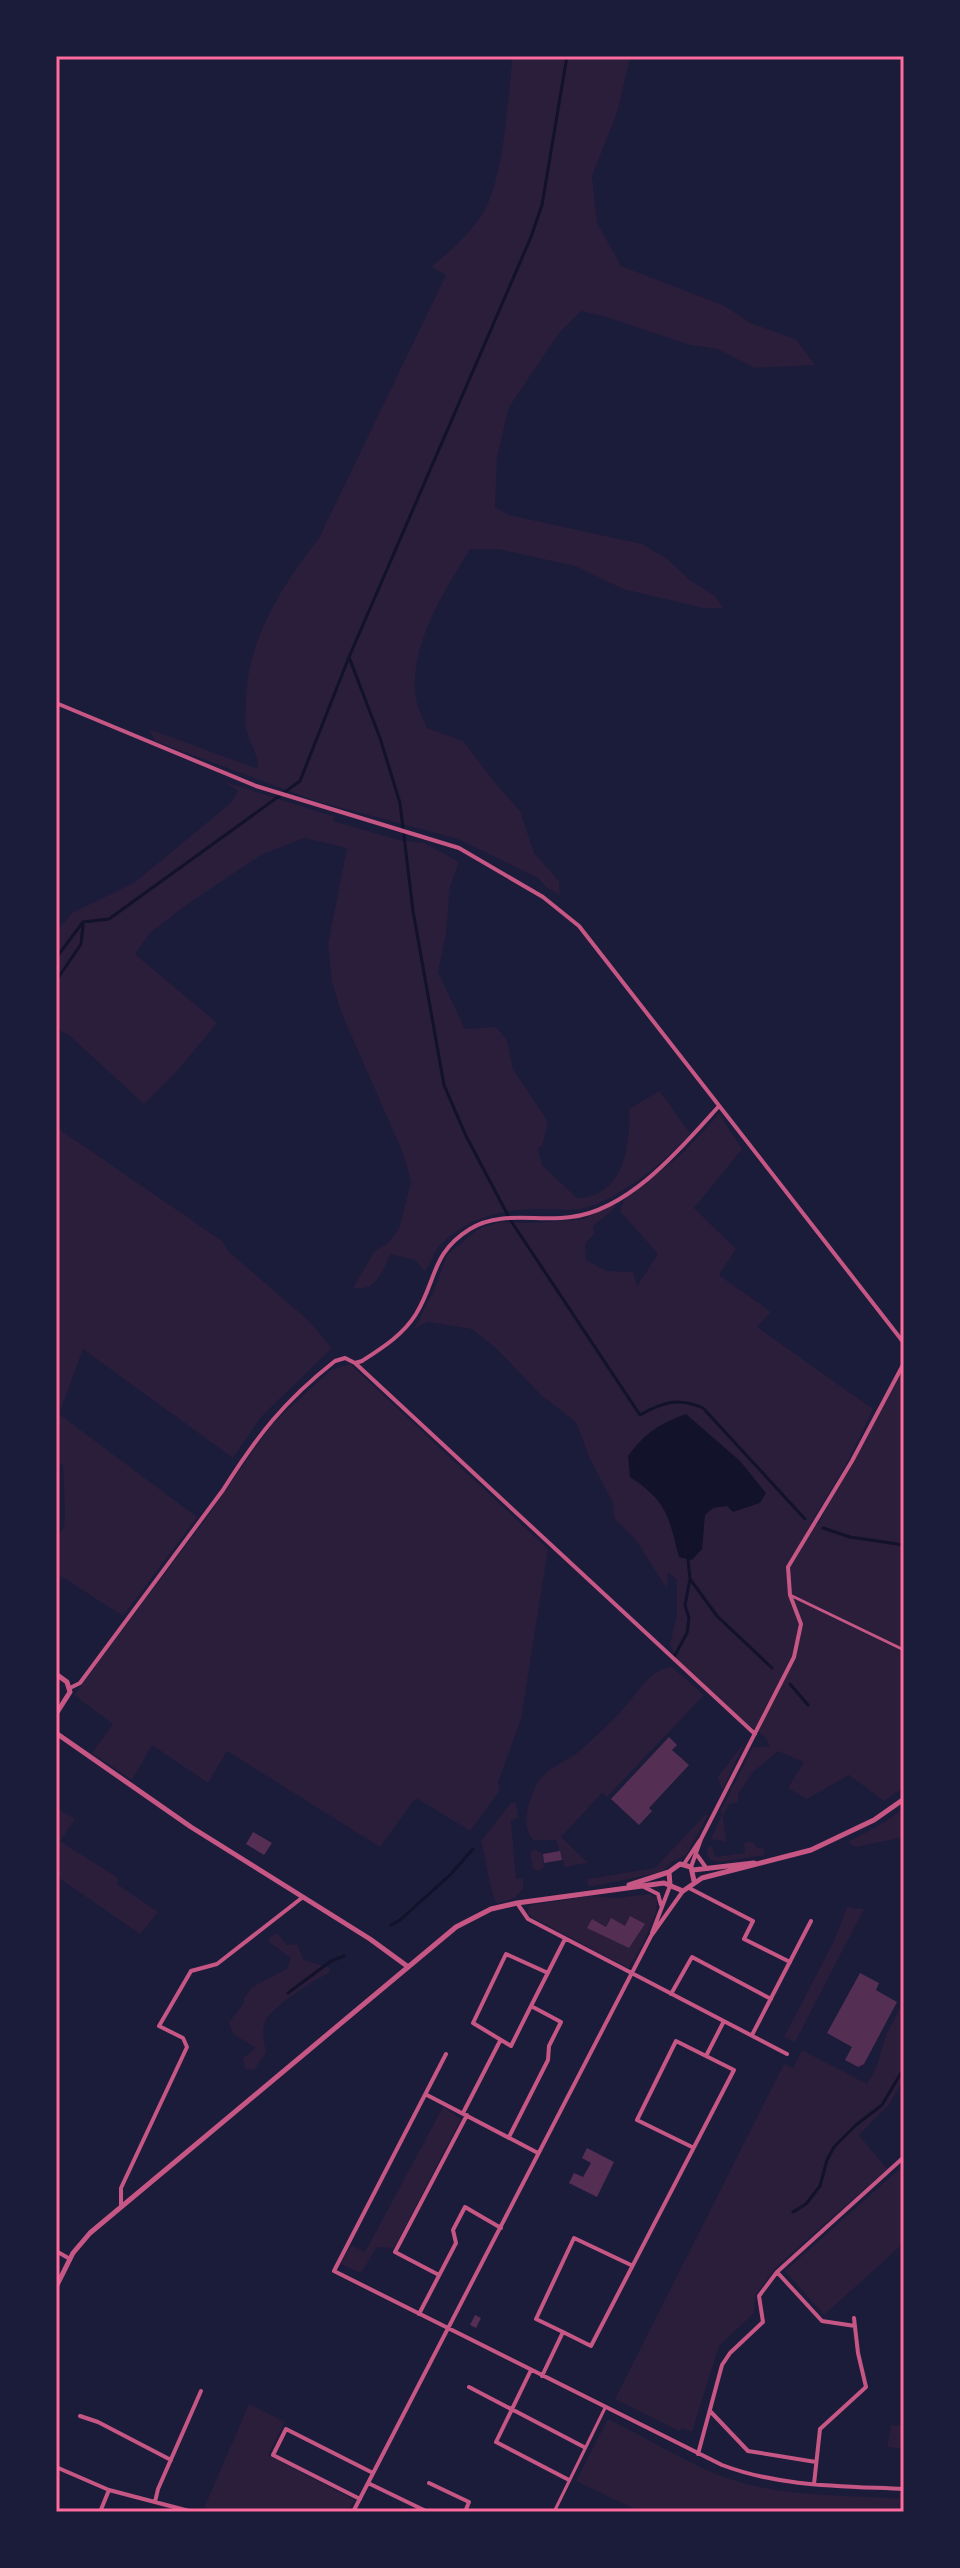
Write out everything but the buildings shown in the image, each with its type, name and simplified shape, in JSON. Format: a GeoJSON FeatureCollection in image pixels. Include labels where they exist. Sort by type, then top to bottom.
{"type":"FeatureCollection","features":[{"type":"Feature","properties":{"kind":"street"},"geometry":{"type":"LineString","coordinates":[[56,703],[200,765],[278,793],[442,842],[475,856],[543,897],[572,919],[904,1343]]}},
{"type":"Feature","properties":{"kind":"street"},"geometry":{"type":"LineString","coordinates":[[355,1363],[383,1347],[408,1326],[425,1298],[444,1250],[473,1227],[509,1218],[574,1217],[608,1204],[679,1152],[719,1106]]}},
{"type":"Feature","properties":{"kind":"street"},"geometry":{"type":"LineString","coordinates":[[70,1688],[80,1683],[223,1490],[267,1424],[335,1361],[345,1358],[355,1363],[755,1734]]}},
{"type":"Feature","properties":{"kind":"street"},"geometry":{"type":"LineString","coordinates":[[684,1864],[701,1839],[794,1657],[801,1624],[790,1595],[788,1567],[852,1461],[904,1363]]}},
{"type":"Feature","properties":{"kind":"street"},"geometry":{"type":"LineString","coordinates":[[790,1595],[904,1650]]}},
{"type":"Feature","properties":{"kind":"street"},"geometry":{"type":"LineString","coordinates":[[56,1674],[70,1688],[69,1696],[56,1714]]}},
{"type":"Feature","properties":{"kind":"street"},"geometry":{"type":"LineString","coordinates":[[56,1733],[191,1827],[407,1966]]}},
{"type":"Feature","properties":{"kind":"street"},"geometry":{"type":"LineString","coordinates":[[651,1936],[694,1882],[797,1854],[834,1840],[874,1820],[904,1799]]}},
{"type":"Feature","properties":{"kind":"street"},"geometry":{"type":"LineString","coordinates":[[694,1882],[692,1869],[701,1839]]}},
{"type":"Feature","properties":{"kind":"street"},"geometry":{"type":"LineString","coordinates":[[697,1855],[707,1869]]}},
{"type":"Feature","properties":{"kind":"street"},"geometry":{"type":"LineString","coordinates":[[625,1887],[669,1872],[676,1865],[707,1869],[767,1861]]}},
{"type":"Feature","properties":{"kind":"street"},"geometry":{"type":"LineString","coordinates":[[353,2512],[651,1936],[671,1885],[669,1872]]}},
{"type":"Feature","properties":{"kind":"street"},"geometry":{"type":"LineString","coordinates":[[56,2287],[70,2259],[90,2233],[407,1966],[456,1927],[491,1909],[664,1883],[686,1889],[753,1921],[744,1939],[790,1962]]}},
{"type":"Feature","properties":{"kind":"street"},"geometry":{"type":"LineString","coordinates":[[644,1887],[658,1894],[661,1907]]}},
{"type":"Feature","properties":{"kind":"street"},"geometry":{"type":"LineString","coordinates":[[121,2207],[121,2188],[187,2047],[183,2038],[159,2026],[166,2010],[191,1971],[217,1964],[303,1897]]}},
{"type":"Feature","properties":{"kind":"street"},"geometry":{"type":"LineString","coordinates":[[517,1903],[528,1919],[787,2054]]}},
{"type":"Feature","properties":{"kind":"street"},"geometry":{"type":"LineString","coordinates":[[752,2035],[811,1921]]}},
{"type":"Feature","properties":{"kind":"street"},"geometry":{"type":"LineString","coordinates":[[548,1973],[506,1954],[473,2023],[511,2046],[531,2006],[548,1973],[565,1939]]}},
{"type":"Feature","properties":{"kind":"street"},"geometry":{"type":"LineString","coordinates":[[671,1994],[692,1957],[771,1999]]}},
{"type":"Feature","properties":{"kind":"street"},"geometry":{"type":"LineString","coordinates":[[509,2137],[548,2060],[549,2046],[561,2022],[531,2006]]}},
{"type":"Feature","properties":{"kind":"street"},"geometry":{"type":"LineString","coordinates":[[706,2056],[724,2021]]}},
{"type":"Feature","properties":{"kind":"street"},"geometry":{"type":"LineString","coordinates":[[439,2275],[395,2252],[500,2041]]}},
{"type":"Feature","properties":{"kind":"street"},"geometry":{"type":"LineString","coordinates":[[631,2266],[574,2238],[536,2319],[591,2346],[734,2070],[676,2041],[637,2120],[692,2147]]}},
{"type":"Feature","properties":{"kind":"street"},"geometry":{"type":"LineString","coordinates":[[446,2054],[334,2271],[722,2465],[756,2476],[814,2484],[904,2489]]}},
{"type":"Feature","properties":{"kind":"street"},"geometry":{"type":"LineString","coordinates":[[427,2095],[539,2153]]}},
{"type":"Feature","properties":{"kind":"street"},"geometry":{"type":"LineString","coordinates":[[698,2454],[722,2365],[730,2353],[763,2322],[759,2296],[777,2272],[904,2157]]}},
{"type":"Feature","properties":{"kind":"street"},"geometry":{"type":"LineString","coordinates":[[419,2314],[456,2243],[453,2230],[465,2207],[501,2228]]}},
{"type":"Feature","properties":{"kind":"street"},"geometry":{"type":"LineString","coordinates":[[56,2251],[70,2259]]}},
{"type":"Feature","properties":{"kind":"street"},"geometry":{"type":"LineString","coordinates":[[777,2272],[822,2321],[855,2326]]}},
{"type":"Feature","properties":{"kind":"street"},"geometry":{"type":"LineString","coordinates":[[814,2484],[820,2429],[866,2387],[854,2318]]}},
{"type":"Feature","properties":{"kind":"street"},"geometry":{"type":"LineString","coordinates":[[542,2376],[563,2332]]}},
{"type":"Feature","properties":{"kind":"street"},"geometry":{"type":"LineString","coordinates":[[531,2370],[496,2442],[569,2480]]}},
{"type":"Feature","properties":{"kind":"street"},"geometry":{"type":"LineString","coordinates":[[469,2387],[584,2447]]}},
{"type":"Feature","properties":{"kind":"street"},"geometry":{"type":"LineString","coordinates":[[155,2502],[201,2391]]}},
{"type":"Feature","properties":{"kind":"street"},"geometry":{"type":"LineString","coordinates":[[554,2512],[605,2407]]}},
{"type":"Feature","properties":{"kind":"street"},"geometry":{"type":"LineString","coordinates":[[710,2411],[748,2451],[816,2462]]}},
{"type":"Feature","properties":{"kind":"street"},"geometry":{"type":"LineString","coordinates":[[80,2416],[98,2422],[171,2460]]}},
{"type":"Feature","properties":{"kind":"street"},"geometry":{"type":"LineString","coordinates":[[360,2499],[273,2455],[286,2429],[373,2473]]}},
{"type":"Feature","properties":{"kind":"street"},"geometry":{"type":"LineString","coordinates":[[56,2467],[109,2490],[193,2512]]}},
{"type":"Feature","properties":{"kind":"street"},"geometry":{"type":"LineString","coordinates":[[368,2483],[428,2512]]}},
{"type":"Feature","properties":{"kind":"street"},"geometry":{"type":"LineString","coordinates":[[429,2483],[469,2502],[465,2512]]}},
{"type":"Feature","properties":{"kind":"street"},"geometry":{"type":"LineString","coordinates":[[100,2512],[109,2490]]}},
{"type":"Feature","properties":{"kind":"shaded area"},"geometry":{"type":"Polygon","coordinates":[[[513,56],[633,56],[617,113],[592,176],[597,223],[621,266],[725,306],[750,323],[796,339],[815,365],[754,368],[718,349],[690,345],[581,311],[559,333],[509,407],[497,457],[495,507],[509,515],[642,544],[715,596],[723,608],[703,608],[623,589],[575,566],[498,549],[470,549],[450,582],[424,635],[419,654],[415,673],[418,706],[427,728],[463,741],[520,811],[534,853],[559,881],[560,895],[538,878],[458,839],[316,801],[155,741],[149,729],[258,769],[245,719],[248,680],[259,636],[292,575],[319,538],[446,275],[431,267],[472,228],[483,213],[501,159],[513,56]]]}},
{"type":"Feature","properties":{"kind":"shaded area"},"geometry":{"type":"Polygon","coordinates":[[[225,782],[335,817],[333,821],[399,840],[424,843],[459,862],[450,887],[438,972],[465,1029],[496,1027],[507,1040],[513,1069],[548,1122],[542,1146],[538,1149],[542,1165],[577,1198],[593,1196],[614,1179],[626,1153],[629,1109],[659,1091],[690,1133],[642,1177],[598,1203],[580,1209],[528,1209],[487,1216],[451,1235],[440,1245],[425,1272],[415,1260],[391,1254],[373,1284],[353,1288],[374,1252],[390,1241],[399,1228],[411,1182],[403,1153],[341,1012],[332,982],[328,944],[347,848],[304,838],[261,855],[150,933],[135,954],[217,1023],[177,1071],[144,1104],[56,1027],[56,932],[72,913],[135,882],[231,803],[238,791],[225,782]]]}},
{"type":"Feature","properties":{"kind":"shaded area"},"geometry":{"type":"Polygon","coordinates":[[[719,1114],[742,1149],[694,1208],[736,1249],[719,1275],[771,1312],[757,1327],[873,1409],[848,1461],[811,1523],[818,1524],[904,1363],[904,1787],[884,1801],[849,1775],[807,1799],[788,1788],[804,1762],[778,1751],[753,1772],[738,1794],[738,1802],[729,1804],[723,1815],[726,1842],[711,1839],[722,1814],[720,1812],[753,1747],[770,1747],[765,1737],[733,1713],[677,1660],[670,1644],[677,1614],[677,1580],[668,1572],[667,1589],[636,1540],[614,1518],[613,1503],[589,1457],[576,1422],[541,1395],[497,1349],[472,1329],[428,1322],[414,1329],[434,1291],[447,1255],[478,1229],[500,1222],[584,1219],[614,1204],[616,1207],[593,1226],[595,1233],[585,1244],[586,1260],[606,1271],[633,1272],[637,1286],[658,1254],[620,1211],[625,1198],[681,1155],[719,1114]]]}},
{"type":"Feature","properties":{"kind":"shaded area"},"geometry":{"type":"Polygon","coordinates":[[[56,1127],[222,1241],[228,1251],[307,1319],[332,1348],[261,1417],[233,1458],[83,1349],[59,1414],[197,1517],[123,1616],[56,1573],[56,1538],[64,1527],[65,1512],[63,1464],[56,1467],[56,1127]]]}},
{"type":"Feature","properties":{"kind":"shaded area"},"geometry":{"type":"Polygon","coordinates":[[[350,1364],[548,1549],[521,1719],[498,1782],[500,1790],[470,1831],[418,1799],[414,1800],[380,1847],[227,1751],[208,1783],[152,1745],[132,1780],[92,1753],[113,1724],[74,1695],[207,1517],[271,1425],[331,1370],[350,1364]]]}},
{"type":"Feature","properties":{"kind":"shaded area"},"geometry":{"type":"Polygon","coordinates":[[[686,1414],[740,1461],[766,1493],[760,1503],[733,1512],[727,1506],[713,1508],[705,1515],[702,1549],[692,1560],[679,1557],[665,1511],[652,1494],[630,1477],[628,1456],[653,1430],[686,1414]]]}},
{"type":"Feature","properties":{"kind":"shaded area"},"geometry":{"type":"Polygon","coordinates":[[[672,1667],[704,1695],[607,1797],[602,1793],[561,1837],[588,1863],[565,1867],[556,1840],[533,1840],[529,1834],[527,1811],[538,1782],[594,1738],[650,1677],[672,1667]]]}},
{"type":"Feature","properties":{"kind":"shaded area"},"geometry":{"type":"Polygon","coordinates":[[[745,1741],[723,1789],[718,1777],[745,1741]]]}},
{"type":"Feature","properties":{"kind":"shaded area"},"geometry":{"type":"Polygon","coordinates":[[[511,1803],[516,1803],[518,1818],[511,1820],[516,1879],[523,1879],[523,1889],[513,1899],[497,1903],[481,1841],[511,1803]]]}},
{"type":"Feature","properties":{"kind":"shaded area"},"geometry":{"type":"Polygon","coordinates":[[[56,1808],[75,1819],[60,1841],[118,1878],[117,1884],[158,1912],[140,1934],[56,1876],[56,1808]]]}},
{"type":"Feature","properties":{"kind":"shaded area"},"geometry":{"type":"Polygon","coordinates":[[[904,1808],[904,1837],[855,1847],[848,1842],[880,1825],[904,1808]]]}},
{"type":"Feature","properties":{"kind":"shaded area"},"geometry":{"type":"Polygon","coordinates":[[[706,1814],[686,1855],[662,1872],[589,1887],[587,1879],[655,1868],[706,1814]]]}},
{"type":"Feature","properties":{"kind":"shaded area"},"geometry":{"type":"Polygon","coordinates":[[[752,1841],[757,1848],[763,1847],[765,1855],[719,1862],[707,1855],[708,1846],[713,1848],[715,1857],[745,1853],[744,1843],[752,1841]]]}},
{"type":"Feature","properties":{"kind":"shaded area"},"geometry":{"type":"Polygon","coordinates":[[[534,1849],[542,1853],[544,1867],[540,1871],[533,1869],[530,1854],[534,1849]]]}},
{"type":"Feature","properties":{"kind":"shaded area"},"geometry":{"type":"Polygon","coordinates":[[[650,1894],[657,1898],[655,1913],[628,1968],[527,1912],[531,1905],[592,1896],[615,1898],[650,1894]]]}},
{"type":"Feature","properties":{"kind":"shaded area"},"geometry":{"type":"Polygon","coordinates":[[[847,1907],[864,1909],[795,2042],[784,2037],[834,1941],[847,1907]]]}},
{"type":"Feature","properties":{"kind":"shaded area"},"geometry":{"type":"Polygon","coordinates":[[[277,1933],[287,1945],[297,1944],[304,1960],[330,1968],[329,1973],[294,1994],[270,2014],[263,2035],[266,2052],[254,2070],[245,2069],[243,2058],[256,2048],[233,2034],[229,2022],[252,1987],[287,1969],[291,1958],[269,1942],[269,1938],[277,1933]]]}},
{"type":"Feature","properties":{"kind":"shaded area"},"geometry":{"type":"Polygon","coordinates":[[[904,2000],[904,2079],[890,2103],[859,2135],[887,2169],[775,2268],[755,2296],[754,2313],[719,2346],[692,2432],[682,2428],[679,2431],[615,2399],[784,2064],[793,2068],[802,2050],[867,2084],[877,2066],[885,2037],[904,2000]]]}},
{"type":"Feature","properties":{"kind":"shaded area"},"geometry":{"type":"Polygon","coordinates":[[[443,2107],[461,2119],[394,2248],[377,2247],[361,2273],[341,2264],[351,2245],[365,2252],[443,2107]]]}},
{"type":"Feature","properties":{"kind":"shaded area"},"geometry":{"type":"Polygon","coordinates":[[[904,2165],[904,2243],[824,2315],[785,2271],[904,2165]]]}},
{"type":"Feature","properties":{"kind":"shaded area"},"geometry":{"type":"Polygon","coordinates":[[[249,2404],[285,2422],[268,2455],[354,2500],[348,2512],[218,2512],[204,2508],[249,2404]]]}},
{"type":"Feature","properties":{"kind":"shaded area"},"geometry":{"type":"Polygon","coordinates":[[[608,2419],[691,2463],[743,2483],[802,2493],[904,2499],[904,2512],[641,2512],[576,2481],[608,2419]]]}},
{"type":"Feature","properties":{"kind":"shaded area"},"geometry":{"type":"Polygon","coordinates":[[[891,2425],[904,2426],[904,2449],[887,2447],[891,2425]]]}},
{"type":"Feature","properties":{"kind":"waterway"},"geometry":{"type":"LineString","coordinates":[[567,56],[542,205],[531,237],[349,657],[380,738],[400,803],[413,911],[444,1085],[466,1136],[511,1221],[640,1415],[671,1402],[703,1408],[805,1519]]}},
{"type":"Feature","properties":{"kind":"waterway"},"geometry":{"type":"LineString","coordinates":[[56,958],[83,922],[109,919],[300,781],[349,657]]}},
{"type":"Feature","properties":{"kind":"waterway"},"geometry":{"type":"LineString","coordinates":[[56,981],[81,944],[83,925]]}},
{"type":"Feature","properties":{"kind":"waterway"},"geometry":{"type":"LineString","coordinates":[[823,1528],[850,1537],[904,1545]]}},
{"type":"Feature","properties":{"kind":"waterway"},"geometry":{"type":"LineString","coordinates":[[674,1657],[687,1633],[688,1559]]}},
{"type":"Feature","properties":{"kind":"waterway"},"geometry":{"type":"LineString","coordinates":[[690,1579],[717,1616],[772,1668]]}},
{"type":"Feature","properties":{"kind":"waterway"},"geometry":{"type":"LineString","coordinates":[[790,1684],[808,1705]]}},
{"type":"Feature","properties":{"kind":"waterway"},"geometry":{"type":"LineString","coordinates":[[391,1925],[450,1875],[473,1849]]}},
{"type":"Feature","properties":{"kind":"waterway"},"geometry":{"type":"LineString","coordinates":[[288,1993],[331,1961],[344,1956]]}},
{"type":"Feature","properties":{"kind":"waterway"},"geometry":{"type":"LineString","coordinates":[[793,2212],[806,2204],[820,2186],[834,2147],[882,2105],[904,2068]]}}]}
